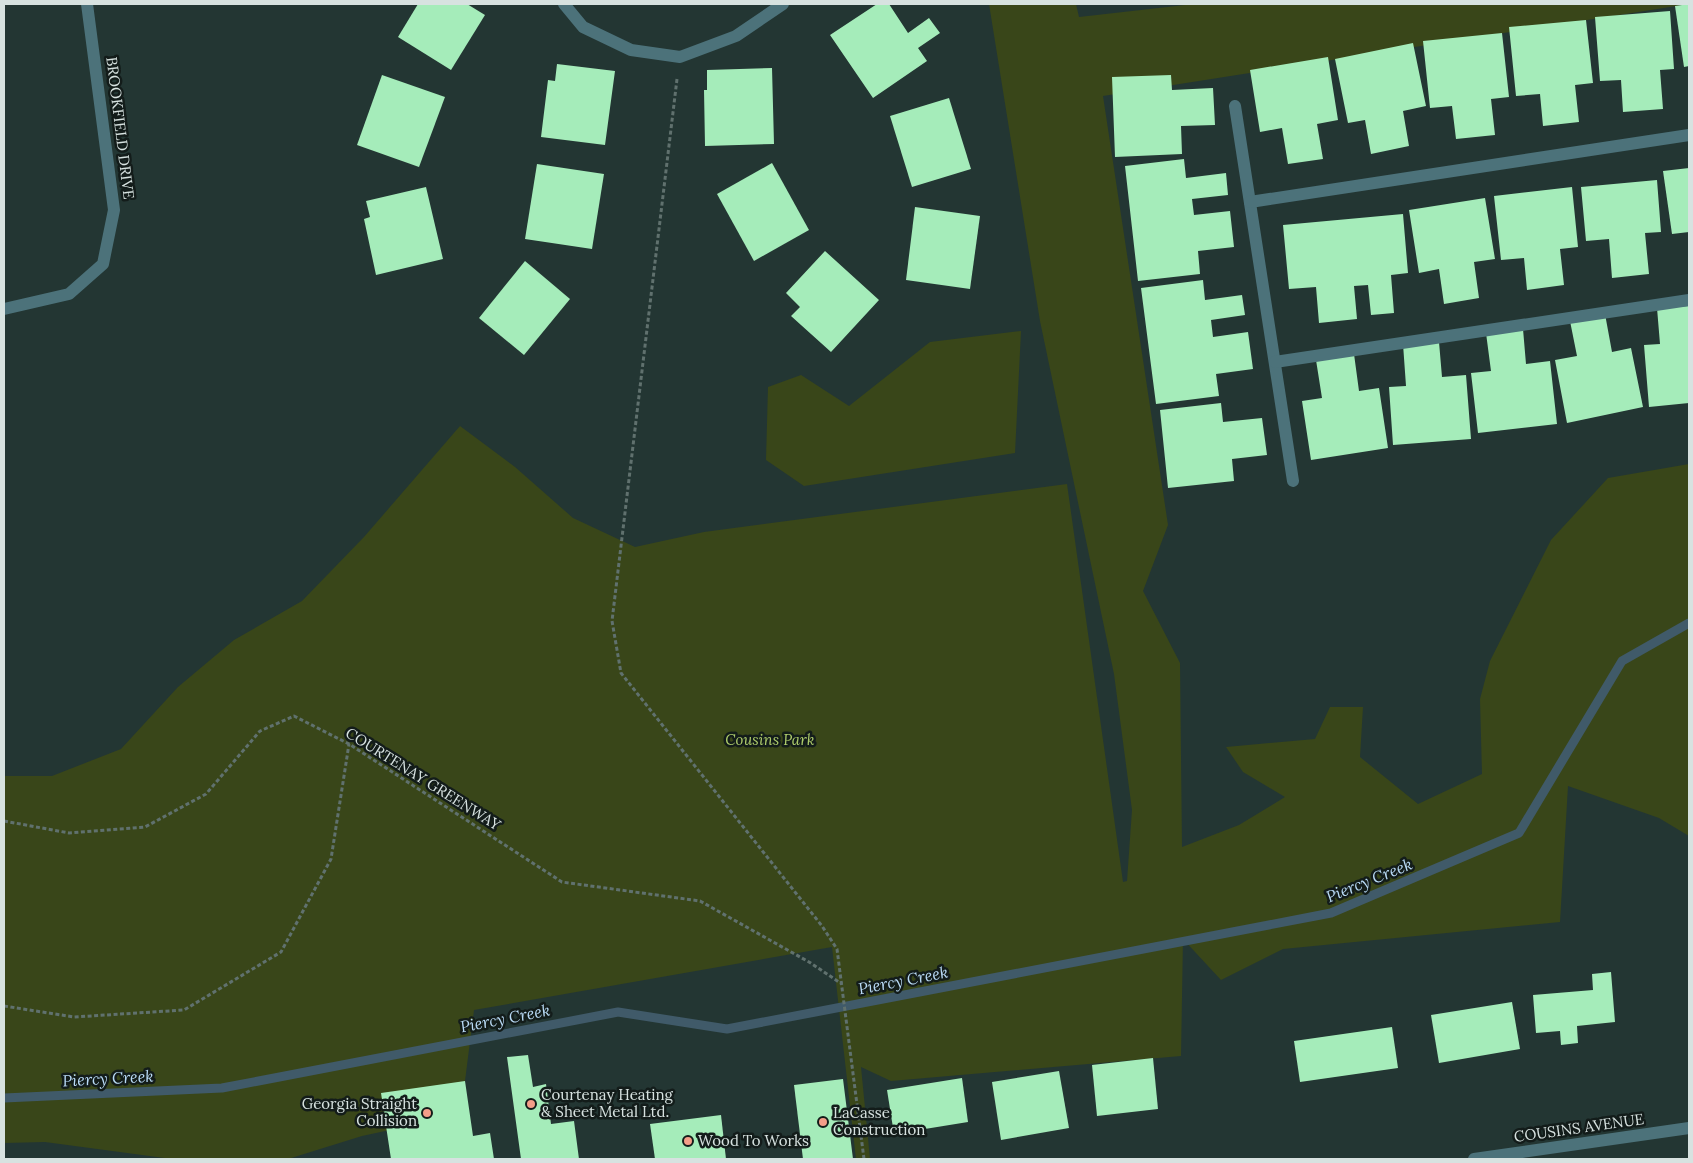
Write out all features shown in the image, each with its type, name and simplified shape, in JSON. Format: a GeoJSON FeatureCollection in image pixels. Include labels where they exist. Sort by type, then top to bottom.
{"type":"FeatureCollection","features":[{"type":"Feature","properties":{"kind":"street","name":"BROOKFIELD DRIVE"},"geometry":{"type":"LineString","coordinates":[[4,309],[69,294],[103,264],[114,210],[87,4]]}},
{"type":"Feature","properties":{"kind":"street"},"geometry":{"type":"LineString","coordinates":[[564,4],[583,27],[632,50],[680,57],[736,36],[783,4]]}},
{"type":"Feature","properties":{"kind":"street"},"geometry":{"type":"LineString","coordinates":[[1235,106],[1293,481]]}},
{"type":"Feature","properties":{"kind":"street"},"geometry":{"type":"LineString","coordinates":[[1250,202],[1689,135]]}},
{"type":"Feature","properties":{"kind":"street"},"geometry":{"type":"LineString","coordinates":[[1275,362],[1689,300]]}},
{"type":"Feature","properties":{"kind":"street","name":"COUSINS AVENUE"},"geometry":{"type":"LineString","coordinates":[[1474,1159],[1689,1128]]}},
{"type":"Feature","properties":{"kind":"path"},"geometry":{"type":"LineString","coordinates":[[680,57],[612,621],[621,673],[822,926],[837,949],[864,1159]]}},
{"type":"Feature","properties":{"kind":"path","name":"COURTENAY GREENWAY"},"geometry":{"type":"LineString","coordinates":[[4,821],[69,833],[146,827],[206,794],[260,731],[294,716],[349,744],[562,882],[700,901],[809,962],[842,984]]}},
{"type":"Feature","properties":{"kind":"path"},"geometry":{"type":"LineString","coordinates":[[4,1006],[74,1017],[184,1010],[281,952],[331,859],[349,744]]}},
{"type":"Feature","properties":{"kind":"green space","name":"Cousins Park"},"geometry":{"type":"Polygon","coordinates":[[[989,4],[1076,4],[1079,17],[1194,4],[1689,4],[1103,96],[1168,525],[1143,591],[1180,663],[1182,847],[1239,825],[1285,797],[1243,772],[1226,747],[1315,739],[1330,707],[1363,707],[1360,757],[1418,804],[1482,774],[1480,699],[1490,661],[1551,540],[1608,478],[1689,464],[1689,836],[1659,818],[1568,786],[1560,922],[1283,949],[1221,980],[1183,939],[1181,1056],[891,1081],[861,1067],[870,1159],[856,1159],[832,947],[474,1010],[465,1081],[441,1119],[362,1136],[288,1159],[172,1159],[45,1142],[4,1143],[4,776],[52,776],[121,749],[178,687],[234,640],[302,601],[364,537],[460,426],[515,467],[573,518],[635,547],[704,532],[1067,484],[1123,882],[1127,881],[1132,810],[1114,674],[1040,321],[989,4]]]}},
{"type":"Feature","properties":{"kind":"green space"},"geometry":{"type":"Polygon","coordinates":[[[1021,331],[1015,453],[804,486],[766,460],[768,387],[801,375],[849,406],[930,342],[1021,331]]]}},
{"type":"Feature","properties":{"kind":"building"},"geometry":{"type":"Polygon","coordinates":[[[418,4],[467,4],[485,15],[451,70],[398,37],[418,4]]]}},
{"type":"Feature","properties":{"kind":"building"},"geometry":{"type":"Polygon","coordinates":[[[877,4],[889,4],[908,33],[929,18],[940,33],[918,48],[927,61],[873,98],[830,35],[877,4]]]}},
{"type":"Feature","properties":{"kind":"building"},"geometry":{"type":"Polygon","coordinates":[[[1689,4],[1689,66],[1684,67],[1675,6],[1689,4]]]}},
{"type":"Feature","properties":{"kind":"building"},"geometry":{"type":"Polygon","coordinates":[[[1670,11],[1674,69],[1660,70],[1663,109],[1623,112],[1621,80],[1600,81],[1595,17],[1670,11]]]}},
{"type":"Feature","properties":{"kind":"building"},"geometry":{"type":"Polygon","coordinates":[[[1586,20],[1593,83],[1575,85],[1579,122],[1543,126],[1540,94],[1516,96],[1509,27],[1586,20]]]}},
{"type":"Feature","properties":{"kind":"building"},"geometry":{"type":"Polygon","coordinates":[[[1502,33],[1509,97],[1491,99],[1495,135],[1456,139],[1452,106],[1430,108],[1423,41],[1502,33]]]}},
{"type":"Feature","properties":{"kind":"building"},"geometry":{"type":"Polygon","coordinates":[[[1413,43],[1426,106],[1403,111],[1409,146],[1371,154],[1365,120],[1348,123],[1335,59],[1413,43]]]}},
{"type":"Feature","properties":{"kind":"building"},"geometry":{"type":"Polygon","coordinates":[[[1328,57],[1338,120],[1317,124],[1323,159],[1288,164],[1282,128],[1260,132],[1250,70],[1328,57]]]}},
{"type":"Feature","properties":{"kind":"building"},"geometry":{"type":"Polygon","coordinates":[[[557,64],[615,71],[605,145],[541,137],[548,80],[555,81],[557,64]]]}},
{"type":"Feature","properties":{"kind":"building"},"geometry":{"type":"Polygon","coordinates":[[[772,68],[774,144],[705,146],[704,90],[707,90],[707,70],[772,68]]]}},
{"type":"Feature","properties":{"kind":"building"},"geometry":{"type":"Polygon","coordinates":[[[382,75],[445,97],[419,167],[357,145],[382,75]]]}},
{"type":"Feature","properties":{"kind":"building"},"geometry":{"type":"Polygon","coordinates":[[[1171,75],[1172,90],[1213,88],[1215,125],[1181,126],[1182,154],[1115,157],[1112,77],[1171,75]]]}},
{"type":"Feature","properties":{"kind":"building"},"geometry":{"type":"Polygon","coordinates":[[[949,98],[971,169],[912,187],[890,116],[949,98]]]}},
{"type":"Feature","properties":{"kind":"building"},"geometry":{"type":"Polygon","coordinates":[[[1184,159],[1186,178],[1226,173],[1228,195],[1192,199],[1194,215],[1230,211],[1234,247],[1198,251],[1200,274],[1138,281],[1125,166],[1184,159]]]}},
{"type":"Feature","properties":{"kind":"building"},"geometry":{"type":"Polygon","coordinates":[[[772,163],[809,230],[754,261],[717,194],[772,163]]]}},
{"type":"Feature","properties":{"kind":"building"},"geometry":{"type":"Polygon","coordinates":[[[537,164],[604,174],[592,249],[525,239],[537,164]]]}},
{"type":"Feature","properties":{"kind":"building"},"geometry":{"type":"Polygon","coordinates":[[[1689,168],[1689,232],[1672,234],[1663,171],[1689,168]]]}},
{"type":"Feature","properties":{"kind":"building"},"geometry":{"type":"Polygon","coordinates":[[[1657,180],[1661,232],[1645,233],[1649,274],[1612,278],[1609,239],[1586,241],[1581,187],[1657,180]]]}},
{"type":"Feature","properties":{"kind":"building"},"geometry":{"type":"Polygon","coordinates":[[[426,187],[443,259],[376,275],[364,219],[370,217],[366,201],[426,187]]]}},
{"type":"Feature","properties":{"kind":"building"},"geometry":{"type":"Polygon","coordinates":[[[1572,187],[1578,247],[1560,249],[1564,285],[1527,290],[1524,258],[1501,260],[1494,196],[1572,187]]]}},
{"type":"Feature","properties":{"kind":"building"},"geometry":{"type":"Polygon","coordinates":[[[1485,198],[1495,259],[1474,262],[1479,298],[1444,304],[1439,269],[1419,273],[1409,210],[1485,198]]]}},
{"type":"Feature","properties":{"kind":"building"},"geometry":{"type":"Polygon","coordinates":[[[915,207],[980,216],[970,289],[906,280],[915,207]]]}},
{"type":"Feature","properties":{"kind":"building"},"geometry":{"type":"Polygon","coordinates":[[[1403,214],[1408,273],[1391,275],[1394,313],[1371,315],[1368,285],[1354,286],[1357,319],[1319,323],[1316,287],[1289,289],[1283,225],[1403,214]]]}},
{"type":"Feature","properties":{"kind":"building"},"geometry":{"type":"Polygon","coordinates":[[[825,251],[879,300],[831,352],[791,316],[800,307],[786,293],[825,251]]]}},
{"type":"Feature","properties":{"kind":"building"},"geometry":{"type":"Polygon","coordinates":[[[525,261],[570,299],[524,355],[479,318],[525,261]]]}},
{"type":"Feature","properties":{"kind":"building"},"geometry":{"type":"Polygon","coordinates":[[[1203,280],[1205,300],[1242,295],[1245,315],[1211,320],[1213,337],[1248,332],[1253,369],[1216,374],[1219,396],[1156,404],[1141,288],[1203,280]]]}},
{"type":"Feature","properties":{"kind":"building"},"geometry":{"type":"Polygon","coordinates":[[[1689,306],[1689,403],[1649,407],[1644,345],[1660,344],[1657,308],[1689,306]]]}},
{"type":"Feature","properties":{"kind":"building"},"geometry":{"type":"Polygon","coordinates":[[[1605,314],[1612,352],[1631,348],[1643,407],[1567,423],[1555,360],[1577,356],[1570,321],[1605,314]]]}},
{"type":"Feature","properties":{"kind":"building"},"geometry":{"type":"Polygon","coordinates":[[[1523,329],[1526,364],[1550,361],[1557,424],[1478,433],[1471,373],[1491,371],[1486,333],[1523,329]]]}},
{"type":"Feature","properties":{"kind":"building"},"geometry":{"type":"Polygon","coordinates":[[[1439,342],[1442,377],[1466,375],[1471,439],[1393,445],[1389,387],[1406,386],[1403,344],[1439,342]]]}},
{"type":"Feature","properties":{"kind":"building"},"geometry":{"type":"Polygon","coordinates":[[[1354,354],[1359,391],[1379,388],[1388,448],[1311,460],[1302,401],[1322,398],[1316,360],[1354,354]]]}},
{"type":"Feature","properties":{"kind":"building"},"geometry":{"type":"Polygon","coordinates":[[[1221,403],[1223,422],[1262,418],[1267,455],[1232,459],[1234,481],[1168,488],[1160,410],[1221,403]]]}},
{"type":"Feature","properties":{"kind":"building"},"geometry":{"type":"Polygon","coordinates":[[[1611,972],[1615,1022],[1577,1026],[1578,1043],[1561,1045],[1560,1031],[1536,1033],[1533,995],[1593,990],[1592,974],[1611,972]]]}},
{"type":"Feature","properties":{"kind":"building"},"geometry":{"type":"Polygon","coordinates":[[[1512,1002],[1520,1049],[1439,1063],[1431,1015],[1512,1002]]]}},
{"type":"Feature","properties":{"kind":"building"},"geometry":{"type":"Polygon","coordinates":[[[1392,1027],[1398,1068],[1300,1082],[1294,1041],[1392,1027]]]}},
{"type":"Feature","properties":{"kind":"building","name":"Courtenay Heating & Sheet Metal Ltd."},"geometry":{"type":"Polygon","coordinates":[[[528,1055],[533,1087],[546,1084],[551,1124],[574,1121],[579,1159],[521,1159],[507,1057],[528,1055]]]}},
{"type":"Feature","properties":{"kind":"building"},"geometry":{"type":"Polygon","coordinates":[[[1153,1058],[1158,1109],[1097,1116],[1092,1065],[1153,1058]]]}},
{"type":"Feature","properties":{"kind":"building"},"geometry":{"type":"Polygon","coordinates":[[[1059,1071],[1069,1128],[1001,1140],[992,1082],[1059,1071]]]}},
{"type":"Feature","properties":{"kind":"building"},"geometry":{"type":"Polygon","coordinates":[[[962,1078],[968,1122],[894,1134],[887,1090],[962,1078]]]}},
{"type":"Feature","properties":{"kind":"building","name":"LaCasse Construction"},"geometry":{"type":"Polygon","coordinates":[[[843,1079],[853,1159],[803,1159],[794,1085],[843,1079]]]}},
{"type":"Feature","properties":{"kind":"building","name":"Georgia Straight Collision"},"geometry":{"type":"Polygon","coordinates":[[[465,1081],[473,1136],[490,1133],[494,1159],[391,1159],[381,1093],[465,1081]]]}},
{"type":"Feature","properties":{"kind":"building","name":"Wood To Works"},"geometry":{"type":"Polygon","coordinates":[[[721,1115],[726,1159],[655,1159],[650,1124],[721,1115]]]}},
{"type":"Feature","properties":{"kind":"waterway","name":"Piercy Creek"},"geometry":{"type":"LineString","coordinates":[[4,1098],[222,1088],[618,1012],[727,1029],[1331,913],[1519,833],[1622,661],[1689,623]]}},
{"type":"Feature","properties":{"kind":"place","name":"Courtenay Heating & Sheet Metal Ltd."},"geometry":{"type":"Point","coordinates":[531,1104]}},
{"type":"Feature","properties":{"kind":"place","name":"Georgia Straight Collision"},"geometry":{"type":"Point","coordinates":[427,1113]}},
{"type":"Feature","properties":{"kind":"place","name":"LaCasse Construction"},"geometry":{"type":"Point","coordinates":[823,1122]}},
{"type":"Feature","properties":{"kind":"place","name":"Wood To Works"},"geometry":{"type":"Point","coordinates":[688,1141]}}]}
